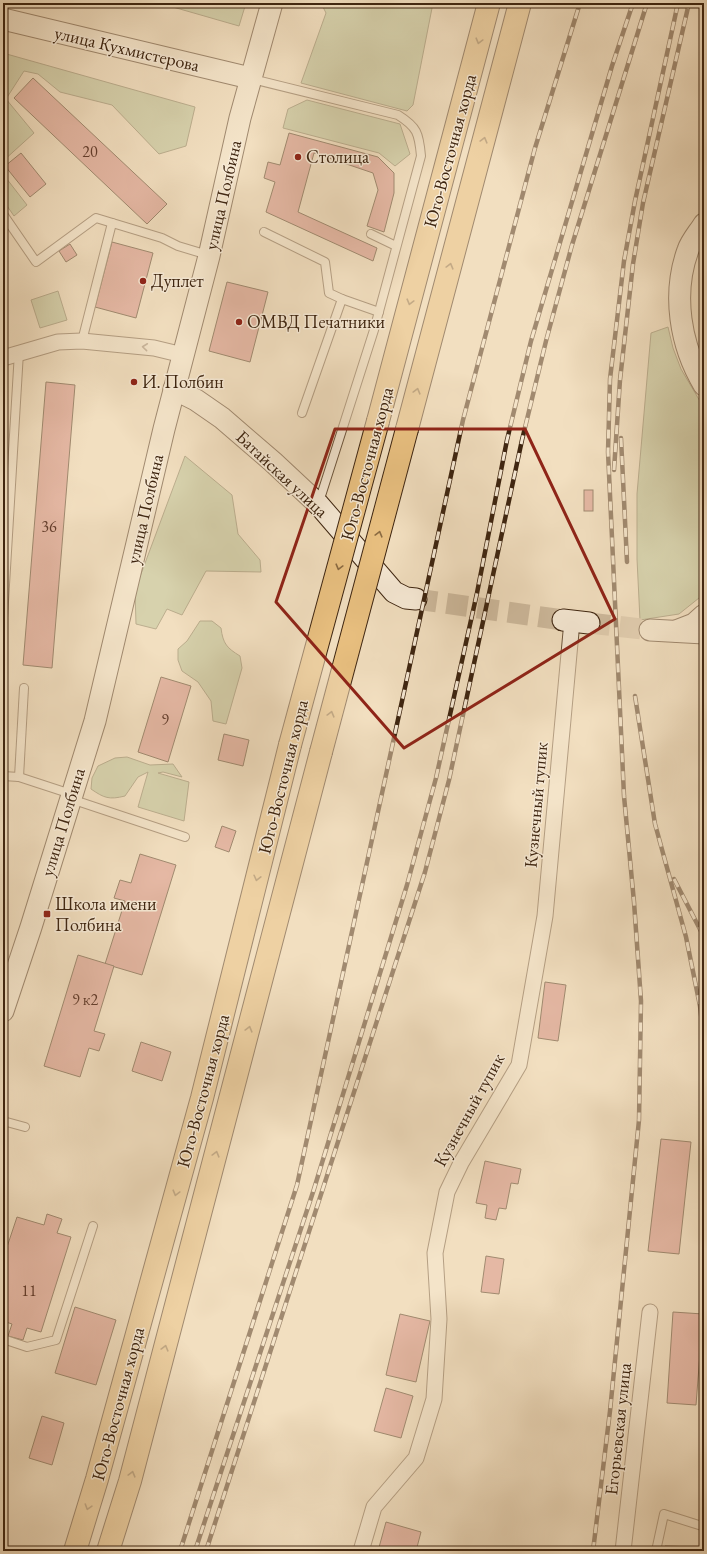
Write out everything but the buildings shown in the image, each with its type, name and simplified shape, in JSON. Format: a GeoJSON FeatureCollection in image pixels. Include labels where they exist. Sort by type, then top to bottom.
{"type":"FeatureCollection","features":[{"type":"Feature","properties":{"kind":"main road","name":"улица Полбина"},"geometry":{"type":"LineString","coordinates":[[3,1011],[95,721],[174,389],[209,256],[250,78],[272,3]]}},
{"type":"Feature","properties":{"kind":"main road","name":"Юго-Восточная хорда"},"geometry":{"type":"LineString","coordinates":[[75,1551],[97,1479],[202,1098],[290,745],[489,3]]}},
{"type":"Feature","properties":{"kind":"main road","name":"Юго-Восточная хорда"},"geometry":{"type":"LineString","coordinates":[[108,1551],[132,1473],[406,429],[520,3]]}},
{"type":"Feature","properties":{"kind":"main road","name":"улица Кухмистерова"},"geometry":{"type":"LineString","coordinates":[[3,19],[250,78]]}},
{"type":"Feature","properties":{"kind":"main road"},"geometry":{"type":"LineString","coordinates":[[704,224],[689,248],[682,267],[680,297],[682,326],[686,347],[694,368],[704,385]]}},
{"type":"Feature","properties":{"kind":"main road","name":"Батайская улица"},"geometry":{"type":"LineString","coordinates":[[174,389],[196,400],[222,418],[273,462],[319,505],[394,592],[406,598],[416,599]]}},
{"type":"Feature","properties":{"kind":"main road"},"geometry":{"type":"LineString","coordinates":[[676,631],[694,624],[704,615]]}},
{"type":"Feature","properties":{"kind":"main road"},"geometry":{"type":"LineString","coordinates":[[650,630],[704,633]]}},
{"type":"Feature","properties":{"kind":"street"},"geometry":{"type":"LineString","coordinates":[[3,358],[19,352],[58,342],[82,341],[154,348],[183,354]]}},
{"type":"Feature","properties":{"kind":"street","name":"Кузнечный тупик"},"geometry":{"type":"LineString","coordinates":[[361,1551],[374,1507],[416,1458],[434,1399],[439,1319],[435,1253],[446,1192],[461,1163],[518,1065],[545,916],[575,621]]}},
{"type":"Feature","properties":{"kind":"street","name":"Егорьевская улица"},"geometry":{"type":"LineString","coordinates":[[623,1551],[650,1312]]}},
{"type":"Feature","properties":{"kind":"lane"},"geometry":{"type":"LineString","coordinates":[[250,78],[398,115],[411,123],[420,139],[421,156],[379,312],[319,505]]}},
{"type":"Feature","properties":{"kind":"lane"},"geometry":{"type":"LineString","coordinates":[[3,214],[36,262],[96,218],[162,238],[178,246],[209,256]]}},
{"type":"Feature","properties":{"kind":"lane"},"geometry":{"type":"LineString","coordinates":[[82,341],[112,223]]}},
{"type":"Feature","properties":{"kind":"lane"},"geometry":{"type":"LineString","coordinates":[[264,232],[325,262],[329,293],[379,312]]}},
{"type":"Feature","properties":{"kind":"lane"},"geometry":{"type":"LineString","coordinates":[[371,234],[396,246]]}},
{"type":"Feature","properties":{"kind":"lane"},"geometry":{"type":"LineString","coordinates":[[302,413],[342,299]]}},
{"type":"Feature","properties":{"kind":"lane"},"geometry":{"type":"LineString","coordinates":[[3,618],[5,542],[19,352]]}},
{"type":"Feature","properties":{"kind":"lane"},"geometry":{"type":"LineString","coordinates":[[19,777],[24,688]]}},
{"type":"Feature","properties":{"kind":"lane"},"geometry":{"type":"LineString","coordinates":[[3,776],[19,777],[185,838]]}},
{"type":"Feature","properties":{"kind":"lane"},"geometry":{"type":"LineString","coordinates":[[3,1122],[25,1127]]}},
{"type":"Feature","properties":{"kind":"lane"},"geometry":{"type":"LineString","coordinates":[[3,1339],[27,1346],[56,1340],[93,1226]]}},
{"type":"Feature","properties":{"kind":"lane"},"geometry":{"type":"LineString","coordinates":[[656,1551],[664,1514],[702,1526],[704,1528]]}},
{"type":"Feature","properties":{"kind":"highlighted area"},"geometry":{"type":"Polygon","coordinates":[[[335,429],[525,429],[615,619],[404,748],[276,602],[335,429]]]}},
{"type":"Feature","properties":{"kind":"green space"},"geometry":{"type":"Polygon","coordinates":[[[159,3],[246,3],[239,26],[159,3]]]}},
{"type":"Feature","properties":{"kind":"green space"},"geometry":{"type":"Polygon","coordinates":[[[321,3],[433,3],[413,105],[407,111],[301,83],[326,13],[321,3]]]}},
{"type":"Feature","properties":{"kind":"green space"},"geometry":{"type":"Polygon","coordinates":[[[3,53],[195,107],[186,146],[159,154],[112,105],[60,92],[38,74],[24,71],[6,99],[34,133],[3,161],[3,53]]]}},
{"type":"Feature","properties":{"kind":"green space"},"geometry":{"type":"Polygon","coordinates":[[[307,100],[400,124],[410,154],[395,166],[379,153],[283,128],[288,109],[307,100]]]}},
{"type":"Feature","properties":{"kind":"green space"},"geometry":{"type":"Polygon","coordinates":[[[3,174],[27,205],[14,216],[3,200],[3,174]]]}},
{"type":"Feature","properties":{"kind":"green space"},"geometry":{"type":"Polygon","coordinates":[[[58,291],[67,320],[40,328],[31,300],[58,291]]]}},
{"type":"Feature","properties":{"kind":"green space"},"geometry":{"type":"Polygon","coordinates":[[[668,327],[673,348],[681,369],[704,408],[704,594],[679,614],[640,620],[637,559],[637,494],[651,333],[668,327]]]}},
{"type":"Feature","properties":{"kind":"green space"},"geometry":{"type":"Polygon","coordinates":[[[185,456],[232,495],[238,534],[260,560],[261,572],[206,571],[182,615],[167,609],[156,629],[136,624],[135,590],[185,456]]]}},
{"type":"Feature","properties":{"kind":"green space"},"geometry":{"type":"Polygon","coordinates":[[[200,621],[212,621],[221,628],[226,645],[240,656],[242,668],[226,724],[213,721],[211,701],[198,682],[182,671],[178,660],[178,649],[187,641],[200,621]]]}},
{"type":"Feature","properties":{"kind":"green space"},"geometry":{"type":"Polygon","coordinates":[[[127,757],[150,765],[173,764],[182,777],[163,772],[158,773],[189,782],[184,821],[138,807],[148,772],[138,777],[125,796],[111,798],[91,789],[92,778],[98,766],[115,758],[127,757]]]}},
{"type":"Feature","properties":{"kind":"tunnel"},"geometry":{"type":"LineString","coordinates":[[416,599],[563,620]]}},
{"type":"Feature","properties":{"kind":"tunnel"},"geometry":{"type":"LineString","coordinates":[[589,623],[650,630]]}},
{"type":"Feature","properties":{"kind":"railway"},"geometry":{"type":"LineString","coordinates":[[180,1551],[297,1185],[463,420],[535,148],[580,3]]}},
{"type":"Feature","properties":{"kind":"railway"},"geometry":{"type":"LineString","coordinates":[[195,1551],[314,1189],[407,885],[436,778],[477,593],[507,440],[531,341],[612,66],[633,3]]}},
{"type":"Feature","properties":{"kind":"railway"},"geometry":{"type":"LineString","coordinates":[[206,1551],[425,872],[449,780],[522,440],[546,341],[572,245],[647,3]]}},
{"type":"Feature","properties":{"kind":"railway"},"geometry":{"type":"LineString","coordinates":[[593,1551],[610,1411],[639,1120],[641,1001],[634,902],[624,796],[608,452],[610,379],[624,261],[635,201],[678,3]]}},
{"type":"Feature","properties":{"kind":"railway"},"geometry":{"type":"LineString","coordinates":[[614,470],[620,380],[633,264],[643,203],[689,3]]}},
{"type":"Feature","properties":{"kind":"railway"},"geometry":{"type":"LineString","coordinates":[[621,438],[627,562]]}},
{"type":"Feature","properties":{"kind":"railway"},"geometry":{"type":"LineString","coordinates":[[635,696],[655,824],[686,937],[700,1006],[704,1041]]}},
{"type":"Feature","properties":{"kind":"railway"},"geometry":{"type":"LineString","coordinates":[[674,879],[704,937]]}},
{"type":"Feature","properties":{"kind":"place","name":"Столица"},"geometry":{"type":"Point","coordinates":[298,157]}},
{"type":"Feature","properties":{"kind":"place","name":"Дуплет"},"geometry":{"type":"Point","coordinates":[143,281]}},
{"type":"Feature","properties":{"kind":"place","name":"ОМВД Печатники"},"geometry":{"type":"Point","coordinates":[239,322]}},
{"type":"Feature","properties":{"kind":"place","name":"И. Полбин"},"geometry":{"type":"Point","coordinates":[134,382]}},
{"type":"Feature","properties":{"kind":"place","name":"Школа имени Полбина"},"geometry":{"type":"Point","coordinates":[47,914]}}]}
